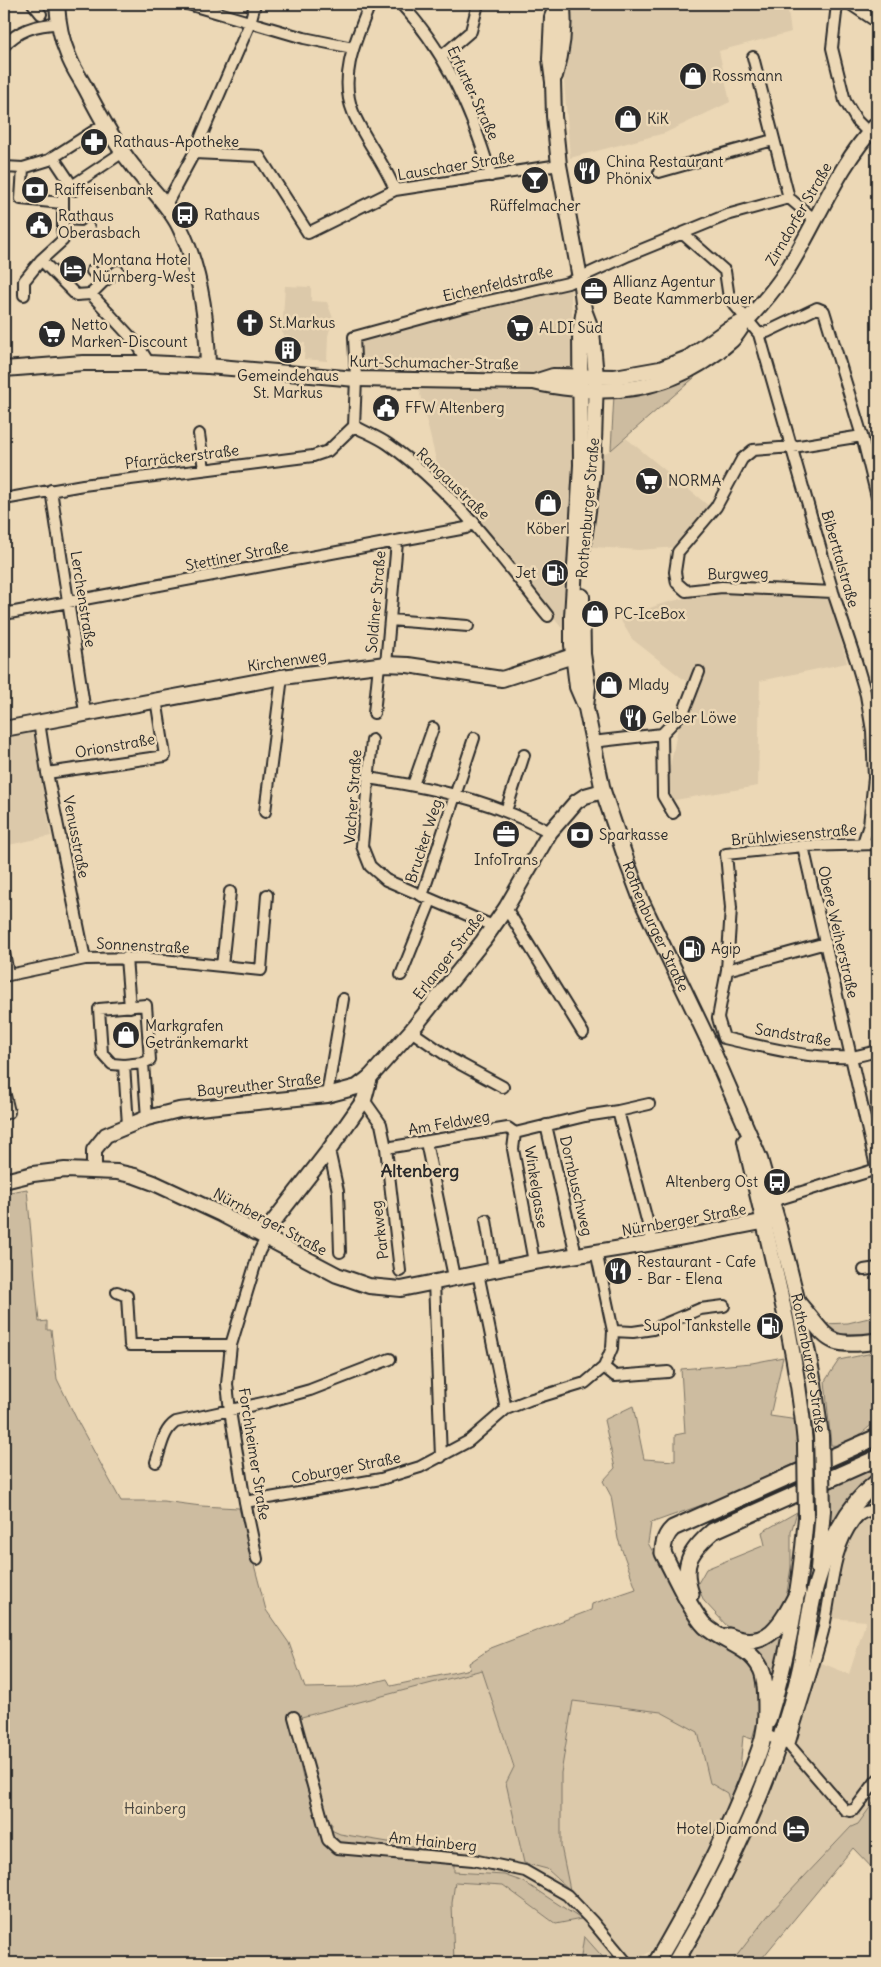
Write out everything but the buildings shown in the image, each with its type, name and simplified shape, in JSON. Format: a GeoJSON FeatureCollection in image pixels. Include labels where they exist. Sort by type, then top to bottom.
{"type":"FeatureCollection","features":[{"type":"Feature","properties":{"kind":"main road"},"geometry":{"type":"LineString","coordinates":[[798,1303],[821,1332],[833,1340],[850,1345],[877,1341]]}},
{"type":"Feature","properties":{"kind":"main road"},"geometry":{"type":"LineString","coordinates":[[764,1734],[765,1688],[761,1670],[745,1651],[712,1632],[699,1619],[663,1554],[664,1541],[673,1528],[877,1437]]}},
{"type":"Feature","properties":{"kind":"main road"},"geometry":{"type":"LineString","coordinates":[[798,1592],[780,1626],[766,1636],[750,1641],[735,1638],[719,1631],[705,1618],[691,1594],[687,1576],[691,1554],[697,1545],[713,1531],[877,1458]]}},
{"type":"Feature","properties":{"kind":"main road"},"geometry":{"type":"LineString","coordinates":[[816,1585],[842,1521],[858,1499],[877,1482]]}},
{"type":"Feature","properties":{"kind":"main road","name":"Rothenburger Straße"},"geometry":{"type":"LineString","coordinates":[[676,1963],[732,1858],[784,1742],[816,1585]]}},
{"type":"Feature","properties":{"kind":"main road","name":"Rothenburger Straße"},"geometry":{"type":"LineString","coordinates":[[656,1963],[686,1913],[719,1849],[764,1734]]}},
{"type":"Feature","properties":{"kind":"street"},"geometry":{"type":"LineString","coordinates":[[33,4],[41,14]]}},
{"type":"Feature","properties":{"kind":"street"},"geometry":{"type":"LineString","coordinates":[[57,4],[59,24],[68,56],[105,124],[122,152],[166,205],[179,226],[197,277],[208,330],[208,366]]}},
{"type":"Feature","properties":{"kind":"street"},"geometry":{"type":"LineString","coordinates":[[188,4],[304,38],[353,48]]}},
{"type":"Feature","properties":{"kind":"street"},"geometry":{"type":"LineString","coordinates":[[166,205],[194,154],[250,23],[255,4]]}},
{"type":"Feature","properties":{"kind":"street"},"geometry":{"type":"LineString","coordinates":[[370,4],[353,48],[347,76],[350,105],[357,120],[388,170],[395,190]]}},
{"type":"Feature","properties":{"kind":"street","name":"Erfurter Straße"},"geometry":{"type":"LineString","coordinates":[[402,4],[412,14],[442,56],[481,142],[491,176]]}},
{"type":"Feature","properties":{"kind":"street"},"geometry":{"type":"LineString","coordinates":[[442,56],[471,31],[478,4]]}},
{"type":"Feature","properties":{"kind":"street","name":"Rothenburger Straße"},"geometry":{"type":"LineString","coordinates":[[558,4],[552,17],[550,39],[554,116],[559,165],[584,310],[592,331],[596,384],[593,475],[582,573],[583,654],[588,687],[586,708]]}},
{"type":"Feature","properties":{"kind":"street","name":"Rothenburger Straße"},"geometry":{"type":"LineString","coordinates":[[553,82],[560,59],[564,19],[563,4]]}},
{"type":"Feature","properties":{"kind":"street"},"geometry":{"type":"LineString","coordinates":[[837,4],[832,48],[845,101],[857,121],[873,129]]}},
{"type":"Feature","properties":{"kind":"street"},"geometry":{"type":"LineString","coordinates":[[850,4],[877,22]]}},
{"type":"Feature","properties":{"kind":"street"},"geometry":{"type":"LineString","coordinates":[[4,46],[12,37],[29,29],[48,24],[59,24]]}},
{"type":"Feature","properties":{"kind":"street"},"geometry":{"type":"LineString","coordinates":[[753,57],[789,198],[815,220]]}},
{"type":"Feature","properties":{"kind":"street"},"geometry":{"type":"LineString","coordinates":[[4,167],[23,168],[53,157],[105,124]]}},
{"type":"Feature","properties":{"kind":"street","name":"Zirndorfer Straße"},"geometry":{"type":"LineString","coordinates":[[596,384],[614,377],[643,374],[675,364],[702,349],[727,330],[748,319],[785,274],[848,163],[873,129]]}},
{"type":"Feature","properties":{"kind":"street"},"geometry":{"type":"LineString","coordinates":[[659,172],[773,140]]}},
{"type":"Feature","properties":{"kind":"street"},"geometry":{"type":"LineString","coordinates":[[24,295],[24,282],[41,260],[63,240],[63,192],[74,189],[122,152]]}},
{"type":"Feature","properties":{"kind":"street","name":"Lauschaer Straße"},"geometry":{"type":"LineString","coordinates":[[194,154],[259,156],[308,233],[395,190],[559,165]]}},
{"type":"Feature","properties":{"kind":"street"},"geometry":{"type":"LineString","coordinates":[[53,157],[74,189]]}},
{"type":"Feature","properties":{"kind":"street"},"geometry":{"type":"LineString","coordinates":[[23,168],[21,200],[62,203]]}},
{"type":"Feature","properties":{"kind":"street","name":"Eichenfeldstraße"},"geometry":{"type":"LineString","coordinates":[[356,379],[354,337],[467,306],[562,285],[727,216],[789,198]]}},
{"type":"Feature","properties":{"kind":"street"},"geometry":{"type":"LineString","coordinates":[[62,231],[83,232],[89,228]]}},
{"type":"Feature","properties":{"kind":"street"},"geometry":{"type":"LineString","coordinates":[[683,234],[724,271],[729,298],[748,319]]}},
{"type":"Feature","properties":{"kind":"street"},"geometry":{"type":"LineString","coordinates":[[41,260],[76,295],[91,294],[118,271]]}},
{"type":"Feature","properties":{"kind":"street"},"geometry":{"type":"LineString","coordinates":[[92,271],[103,282]]}},
{"type":"Feature","properties":{"kind":"street"},"geometry":{"type":"LineString","coordinates":[[91,294],[137,344],[149,363]]}},
{"type":"Feature","properties":{"kind":"street"},"geometry":{"type":"LineString","coordinates":[[759,334],[817,308],[824,311],[862,436],[877,496]]}},
{"type":"Feature","properties":{"kind":"street","name":"Rothenburger Straße"},"geometry":{"type":"LineString","coordinates":[[584,310],[580,332],[580,466],[572,617],[573,656],[577,687],[586,708],[603,791],[616,835],[642,902],[710,1044],[760,1159],[766,1203],[798,1303],[814,1383],[821,1436],[823,1510],[816,1585]]}},
{"type":"Feature","properties":{"kind":"street","name":"Biberttalstraße"},"geometry":{"type":"LineString","coordinates":[[748,319],[759,334],[833,592],[866,696],[872,731],[874,778],[869,825],[862,843]]}},
{"type":"Feature","properties":{"kind":"street","name":"Kurt-Schumacher-Straße"},"geometry":{"type":"LineString","coordinates":[[4,369],[83,363],[149,363],[208,366],[356,379],[534,382],[553,376],[581,383],[596,384]]}},
{"type":"Feature","properties":{"kind":"street"},"geometry":{"type":"LineString","coordinates":[[354,426],[356,379]]}},
{"type":"Feature","properties":{"kind":"street","name":"Pfarräckerstraße"},"geometry":{"type":"LineString","coordinates":[[4,498],[204,469],[313,456],[328,451],[354,426]]}},
{"type":"Feature","properties":{"kind":"street","name":"Rangaustraße"},"geometry":{"type":"LineString","coordinates":[[354,426],[388,444],[430,479],[474,522],[548,616]]}},
{"type":"Feature","properties":{"kind":"street"},"geometry":{"type":"LineString","coordinates":[[199,434],[204,469]]}},
{"type":"Feature","properties":{"kind":"street"},"geometry":{"type":"LineString","coordinates":[[793,448],[862,436]]}},
{"type":"Feature","properties":{"kind":"street","name":"Burgweg"},"geometry":{"type":"LineString","coordinates":[[793,448],[753,450],[742,459],[716,507],[678,552],[675,572],[678,583],[686,591],[731,587],[833,592]]}},
{"type":"Feature","properties":{"kind":"street","name":"Lerchenstraße"},"geometry":{"type":"LineString","coordinates":[[51,490],[85,712]]}},
{"type":"Feature","properties":{"kind":"street","name":"Stettiner Straße"},"geometry":{"type":"LineString","coordinates":[[4,614],[397,542],[466,528],[474,522]]}},
{"type":"Feature","properties":{"kind":"street","name":"Soldiner Straße"},"geometry":{"type":"LineString","coordinates":[[382,665],[390,620],[397,542]]}},
{"type":"Feature","properties":{"kind":"street"},"geometry":{"type":"LineString","coordinates":[[390,620],[468,626]]}},
{"type":"Feature","properties":{"kind":"street","name":"Kirchenweg"},"geometry":{"type":"LineString","coordinates":[[4,729],[85,712],[282,677],[382,665],[408,665],[502,680],[573,656]]}},
{"type":"Feature","properties":{"kind":"street"},"geometry":{"type":"LineString","coordinates":[[374,713],[382,665]]}},
{"type":"Feature","properties":{"kind":"street"},"geometry":{"type":"LineString","coordinates":[[592,742],[662,734],[684,711],[699,672]]}},
{"type":"Feature","properties":{"kind":"street"},"geometry":{"type":"LineString","coordinates":[[265,812],[282,677]]}},
{"type":"Feature","properties":{"kind":"street","name":"Orionstraße"},"geometry":{"type":"LineString","coordinates":[[47,773],[164,756],[156,699]]}},
{"type":"Feature","properties":{"kind":"street","name":"Venusstraße"},"geometry":{"type":"LineString","coordinates":[[39,722],[47,773],[85,959]]}},
{"type":"Feature","properties":{"kind":"street"},"geometry":{"type":"LineString","coordinates":[[413,785],[433,728]]}},
{"type":"Feature","properties":{"kind":"street"},"geometry":{"type":"LineString","coordinates":[[662,734],[663,796],[673,813]]}},
{"type":"Feature","properties":{"kind":"street","name":"Brucker Weg"},"geometry":{"type":"LineString","coordinates":[[401,975],[474,738]]}},
{"type":"Feature","properties":{"kind":"street","name":"Vacher Straße"},"geometry":{"type":"LineString","coordinates":[[372,740],[362,846],[370,866],[386,880],[493,926]]}},
{"type":"Feature","properties":{"kind":"street"},"geometry":{"type":"LineString","coordinates":[[506,812],[524,755]]}},
{"type":"Feature","properties":{"kind":"street"},"geometry":{"type":"LineString","coordinates":[[368,778],[413,785],[455,796],[506,812],[550,832]]}},
{"type":"Feature","properties":{"kind":"street","name":"Erlanger Straße"},"geometry":{"type":"LineString","coordinates":[[266,1238],[270,1226],[330,1150],[364,1100],[370,1077],[411,1031],[483,941],[506,908],[550,832],[576,802],[585,796],[603,791]]}},
{"type":"Feature","properties":{"kind":"street","name":"Brühlwiesenstraße"},"geometry":{"type":"LineString","coordinates":[[718,1018],[727,970],[731,908],[726,854],[803,846],[877,844]]}},
{"type":"Feature","properties":{"kind":"street","name":"Obere Weiherstraße"},"geometry":{"type":"LineString","coordinates":[[803,846],[877,1169]]}},
{"type":"Feature","properties":{"kind":"street"},"geometry":{"type":"LineString","coordinates":[[222,966],[230,892]]}},
{"type":"Feature","properties":{"kind":"street","name":"Sonnenstraße"},"geometry":{"type":"LineString","coordinates":[[6,975],[85,959],[126,958],[261,970],[268,895]]}},
{"type":"Feature","properties":{"kind":"street"},"geometry":{"type":"LineString","coordinates":[[506,908],[582,1033]]}},
{"type":"Feature","properties":{"kind":"street"},"geometry":{"type":"LineString","coordinates":[[727,970],[826,944]]}},
{"type":"Feature","properties":{"kind":"street"},"geometry":{"type":"LineString","coordinates":[[4,952],[6,975]]}},
{"type":"Feature","properties":{"kind":"street"},"geometry":{"type":"LineString","coordinates":[[126,958],[130,1007]]}},
{"type":"Feature","properties":{"kind":"street"},"geometry":{"type":"LineString","coordinates":[[327,1095],[343,999]]}},
{"type":"Feature","properties":{"kind":"street"},"geometry":{"type":"LineString","coordinates":[[146,1005],[150,1060],[143,1063],[112,1064],[102,1053],[100,1009],[146,1005]]}},
{"type":"Feature","properties":{"kind":"street","name":"Sandstraße"},"geometry":{"type":"LineString","coordinates":[[718,1018],[724,1038],[813,1056],[852,1057],[877,1051]]}},
{"type":"Feature","properties":{"kind":"street"},"geometry":{"type":"LineString","coordinates":[[411,1031],[453,1060],[503,1087]]}},
{"type":"Feature","properties":{"kind":"street"},"geometry":{"type":"LineString","coordinates":[[143,1063],[147,1118]]}},
{"type":"Feature","properties":{"kind":"street"},"geometry":{"type":"LineString","coordinates":[[124,1065],[128,1125]]}},
{"type":"Feature","properties":{"kind":"street","name":"Bayreuther Straße"},"geometry":{"type":"LineString","coordinates":[[94,1170],[94,1150],[106,1135],[147,1118],[179,1110],[327,1095],[357,1087],[370,1077]]}},
{"type":"Feature","properties":{"kind":"street"},"geometry":{"type":"LineString","coordinates":[[4,1091],[9,1112],[4,1114]]}},
{"type":"Feature","properties":{"kind":"street","name":"Parkweg"},"geometry":{"type":"LineString","coordinates":[[364,1100],[381,1124],[386,1148],[400,1271]]}},
{"type":"Feature","properties":{"kind":"street","name":"Winkelgasse"},"geometry":{"type":"LineString","coordinates":[[534,1262],[513,1149],[515,1133],[585,1116],[649,1104]]}},
{"type":"Feature","properties":{"kind":"street"},"geometry":{"type":"LineString","coordinates":[[618,1111],[653,1243]]}},
{"type":"Feature","properties":{"kind":"street","name":"Dornbuschweg"},"geometry":{"type":"LineString","coordinates":[[546,1125],[576,1255]]}},
{"type":"Feature","properties":{"kind":"street","name":"Am Feldweg"},"geometry":{"type":"LineString","coordinates":[[386,1148],[508,1128],[515,1133]]}},
{"type":"Feature","properties":{"kind":"street"},"geometry":{"type":"LineString","coordinates":[[426,1142],[454,1277]]}},
{"type":"Feature","properties":{"kind":"street"},"geometry":{"type":"LineString","coordinates":[[330,1150],[338,1191],[340,1252]]}},
{"type":"Feature","properties":{"kind":"street"},"geometry":{"type":"LineString","coordinates":[[766,1203],[877,1169]]}},
{"type":"Feature","properties":{"kind":"street","name":"Nürnberger Straße"},"geometry":{"type":"LineString","coordinates":[[4,1181],[33,1174],[65,1170],[116,1172],[154,1183],[221,1214],[337,1275],[369,1286],[401,1289],[534,1262],[653,1243],[771,1220]]}},
{"type":"Feature","properties":{"kind":"street"},"geometry":{"type":"LineString","coordinates":[[486,1220],[494,1270]]}},
{"type":"Feature","properties":{"kind":"street","name":"Rothenburger Straße"},"geometry":{"type":"LineString","coordinates":[[764,1734],[783,1671],[791,1636],[806,1517],[805,1442],[800,1394],[771,1220]]}},
{"type":"Feature","properties":{"kind":"street","name":"Forchheimer Straße"},"geometry":{"type":"LineString","coordinates":[[257,1559],[245,1502],[227,1384],[231,1345],[258,1252],[266,1238]]}},
{"type":"Feature","properties":{"kind":"street"},"geometry":{"type":"LineString","coordinates":[[596,1251],[613,1331],[633,1332],[653,1329],[700,1308],[724,1306]]}},
{"type":"Feature","properties":{"kind":"street"},"geometry":{"type":"LineString","coordinates":[[864,1270],[877,1268]]}},
{"type":"Feature","properties":{"kind":"street"},"geometry":{"type":"LineString","coordinates":[[478,1273],[506,1409]]}},
{"type":"Feature","properties":{"kind":"street"},"geometry":{"type":"LineString","coordinates":[[434,1282],[441,1457]]}},
{"type":"Feature","properties":{"kind":"street"},"geometry":{"type":"LineString","coordinates":[[117,1292],[127,1296],[130,1345],[231,1345]]}},
{"type":"Feature","properties":{"kind":"street","name":"Coburger Straße"},"geometry":{"type":"LineString","coordinates":[[245,1502],[381,1479],[420,1467],[469,1441],[506,1409],[529,1400],[585,1384],[604,1367],[612,1348],[613,1331]]}},
{"type":"Feature","properties":{"kind":"street"},"geometry":{"type":"LineString","coordinates":[[156,1462],[165,1434],[170,1426],[176,1422],[230,1412],[310,1390],[390,1359]]}},
{"type":"Feature","properties":{"kind":"street"},"geometry":{"type":"LineString","coordinates":[[604,1367],[615,1376],[668,1372]]}},
{"type":"Feature","properties":{"kind":"street","name":"Rothenburger Straße"},"geometry":{"type":"LineString","coordinates":[[784,1742],[817,1656],[834,1573],[844,1541],[857,1517],[868,1511],[877,1510]]}},
{"type":"Feature","properties":{"kind":"street","name":"Am Hainberg"},"geometry":{"type":"LineString","coordinates":[[294,1717],[328,1840],[337,1848],[473,1860],[525,1871],[567,1895],[592,1921],[627,1963]]}},
{"type":"Feature","properties":{"kind":"street"},"geometry":{"type":"LineString","coordinates":[[764,1734],[784,1742],[845,1810],[850,1811],[855,1808],[877,1780]]}},
{"type":"Feature","properties":{"kind":"shaded area"},"geometry":{"type":"Polygon","coordinates":[[[573,4],[787,4],[791,32],[719,51],[730,102],[665,133],[570,158],[564,81],[573,4]]]}},
{"type":"Feature","properties":{"kind":"shaded area"},"geometry":{"type":"Polygon","coordinates":[[[570,284],[578,398],[577,466],[611,450],[626,438],[710,507],[678,547],[639,550],[579,546],[569,637],[441,480],[417,382],[359,379],[356,338],[570,284]]]}},
{"type":"Feature","properties":{"kind":"shaded area"},"geometry":{"type":"Polygon","coordinates":[[[285,286],[311,287],[311,301],[327,302],[333,318],[328,336],[327,361],[304,359],[305,343],[292,342],[290,336],[284,335],[282,332],[285,286]]]}},
{"type":"Feature","properties":{"kind":"shaded area"},"geometry":{"type":"Polygon","coordinates":[[[713,591],[830,595],[847,663],[760,681],[758,786],[663,802],[687,682],[632,639],[620,619],[661,604],[713,591]]]}},
{"type":"Feature","properties":{"kind":"shaded area"},"geometry":{"type":"Polygon","coordinates":[[[32,728],[51,836],[4,846],[4,734],[32,728]]]}},
{"type":"Feature","properties":{"kind":"shaded area"},"geometry":{"type":"Polygon","coordinates":[[[877,1507],[877,1798],[858,1824],[851,1827],[770,1913],[731,1963],[686,1963],[736,1872],[759,1821],[781,1769],[819,1662],[849,1674],[866,1621],[830,1618],[846,1543],[860,1519],[877,1507]]]}},
{"type":"Feature","properties":{"kind":"shaded area"},"geometry":{"type":"Polygon","coordinates":[[[482,1670],[546,1869],[569,1889],[561,1846],[561,1773],[573,1701],[661,1712],[698,1732],[704,1752],[727,1793],[730,1803],[701,1868],[675,1913],[653,1950],[636,1960],[635,1963],[608,1963],[584,1936],[580,1963],[444,1963],[447,1921],[455,1882],[503,1885],[556,1924],[581,1919],[504,1875],[338,1864],[323,1857],[286,1721],[482,1670]]]}},
{"type":"Feature","properties":{"kind":"green space"},"geometry":{"type":"Polygon","coordinates":[[[691,374],[695,377],[611,450],[614,395],[691,374]]]}},
{"type":"Feature","properties":{"kind":"green space","name":"Hainberg"},"geometry":{"type":"Polygon","coordinates":[[[27,1189],[39,1322],[47,1321],[47,1330],[51,1330],[57,1379],[121,1501],[163,1501],[239,1508],[266,1610],[289,1643],[305,1688],[354,1687],[387,1679],[391,1686],[470,1669],[469,1663],[491,1648],[591,1610],[592,1604],[636,1589],[618,1539],[611,1496],[603,1481],[615,1468],[604,1420],[633,1406],[644,1459],[675,1461],[675,1435],[685,1433],[681,1369],[752,1363],[783,1357],[770,1416],[798,1420],[798,1462],[716,1500],[651,1523],[648,1543],[681,1603],[755,1665],[762,1706],[752,1739],[743,1736],[739,1780],[730,1803],[727,1793],[710,1783],[698,1732],[661,1712],[573,1701],[561,1773],[561,1846],[570,1890],[547,1869],[524,1863],[506,1783],[514,1767],[482,1670],[290,1720],[303,1778],[325,1823],[332,1824],[331,1830],[340,1834],[454,1853],[454,1872],[504,1875],[524,1882],[581,1919],[556,1924],[503,1885],[455,1882],[452,1903],[454,1963],[4,1963],[4,1193],[27,1189]]]}},
{"type":"Feature","properties":{"kind":"green space"},"geometry":{"type":"Polygon","coordinates":[[[877,1316],[877,1333],[838,1334],[822,1324],[848,1323],[877,1316]]]}},
{"type":"Feature","properties":{"kind":"green space"},"geometry":{"type":"Polygon","coordinates":[[[877,1352],[877,1420],[850,1441],[844,1444],[831,1445],[825,1381],[839,1360],[877,1352]]]}},
{"type":"Feature","properties":{"kind":"green space"},"geometry":{"type":"Polygon","coordinates":[[[877,1465],[877,1478],[827,1548],[831,1487],[877,1465]]]}},
{"type":"Feature","properties":{"kind":"green space"},"geometry":{"type":"Polygon","coordinates":[[[797,1512],[791,1532],[791,1567],[786,1599],[779,1613],[757,1631],[744,1633],[727,1626],[704,1601],[697,1585],[706,1569],[765,1545],[762,1532],[797,1512]]]}},
{"type":"Feature","properties":{"kind":"green space"},"geometry":{"type":"Polygon","coordinates":[[[786,1626],[771,1691],[745,1645],[786,1626]]]}},
{"type":"Feature","properties":{"kind":"green space"},"geometry":{"type":"Polygon","coordinates":[[[877,1798],[877,1873],[853,1848],[758,1963],[731,1963],[770,1913],[851,1827],[858,1824],[877,1798]]]}},
{"type":"Feature","properties":{"kind":"green space"},"geometry":{"type":"Polygon","coordinates":[[[584,1936],[608,1963],[580,1963],[584,1936]]]}},
{"type":"Feature","properties":{"kind":"place","name":"Rossmann"},"geometry":{"type":"Point","coordinates":[693,76]}},
{"type":"Feature","properties":{"kind":"place","name":"KiK"},"geometry":{"type":"Point","coordinates":[628,119]}},
{"type":"Feature","properties":{"kind":"place","name":"Rathaus-Apotheke"},"geometry":{"type":"Point","coordinates":[94,142]}},
{"type":"Feature","properties":{"kind":"place","name":"China Restaurant Phönix"},"geometry":{"type":"Point","coordinates":[587,171]}},
{"type":"Feature","properties":{"kind":"place","name":"Rüffelmacher"},"geometry":{"type":"Point","coordinates":[535,180]}},
{"type":"Feature","properties":{"kind":"place","name":"Raiffeisenbank"},"geometry":{"type":"Point","coordinates":[35,190]}},
{"type":"Feature","properties":{"kind":"place","name":"Rathaus"},"geometry":{"type":"Point","coordinates":[185,215]}},
{"type":"Feature","properties":{"kind":"place","name":"Rathaus Oberasbach"},"geometry":{"type":"Point","coordinates":[39,225]}},
{"type":"Feature","properties":{"kind":"place","name":"Montana Hotel Nürnberg-West"},"geometry":{"type":"Point","coordinates":[73,269]}},
{"type":"Feature","properties":{"kind":"place","name":"Allianz Agentur Beate Kammerbauer"},"geometry":{"type":"Point","coordinates":[594,291]}},
{"type":"Feature","properties":{"kind":"place","name":"St.Markus"},"geometry":{"type":"Point","coordinates":[250,323]}},
{"type":"Feature","properties":{"kind":"place","name":"ALDI Süd"},"geometry":{"type":"Point","coordinates":[520,328]}},
{"type":"Feature","properties":{"kind":"place","name":"Netto Marken-Discount"},"geometry":{"type":"Point","coordinates":[52,334]}},
{"type":"Feature","properties":{"kind":"place","name":"Gemeindehaus St. Markus"},"geometry":{"type":"Point","coordinates":[288,350]}},
{"type":"Feature","properties":{"kind":"place","name":"FFW Altenberg"},"geometry":{"type":"Point","coordinates":[386,408]}},
{"type":"Feature","properties":{"kind":"place","name":"NORMA"},"geometry":{"type":"Point","coordinates":[649,481]}},
{"type":"Feature","properties":{"kind":"place","name":"Köberl"},"geometry":{"type":"Point","coordinates":[548,503]}},
{"type":"Feature","properties":{"kind":"place","name":"Jet"},"geometry":{"type":"Point","coordinates":[555,573]}},
{"type":"Feature","properties":{"kind":"place","name":"PC-IceBox"},"geometry":{"type":"Point","coordinates":[595,614]}},
{"type":"Feature","properties":{"kind":"place","name":"Mlady"},"geometry":{"type":"Point","coordinates":[609,685]}},
{"type":"Feature","properties":{"kind":"place","name":"Gelber Löwe"},"geometry":{"type":"Point","coordinates":[633,718]}},
{"type":"Feature","properties":{"kind":"place","name":"InfoTrans"},"geometry":{"type":"Point","coordinates":[506,834]}},
{"type":"Feature","properties":{"kind":"place","name":"Sparkasse"},"geometry":{"type":"Point","coordinates":[580,835]}},
{"type":"Feature","properties":{"kind":"place","name":"Agip"},"geometry":{"type":"Point","coordinates":[692,949]}},
{"type":"Feature","properties":{"kind":"place","name":"Markgrafen Getränkemarkt"},"geometry":{"type":"Point","coordinates":[126,1035]}},
{"type":"Feature","properties":{"kind":"place","name":"Altenberg Ost"},"geometry":{"type":"Point","coordinates":[777,1182]}},
{"type":"Feature","properties":{"kind":"place","name":"Restaurant - Cafe - Bar - Elena"},"geometry":{"type":"Point","coordinates":[618,1271]}},
{"type":"Feature","properties":{"kind":"place","name":"Supol Tankstelle"},"geometry":{"type":"Point","coordinates":[770,1326]}},
{"type":"Feature","properties":{"kind":"place","name":"Hotel Diamond"},"geometry":{"type":"Point","coordinates":[796,1829]}},
{"type":"Feature","properties":{"kind":"district","name":"Altenberg"},"geometry":{"type":"Point","coordinates":[420,1171]}}]}
